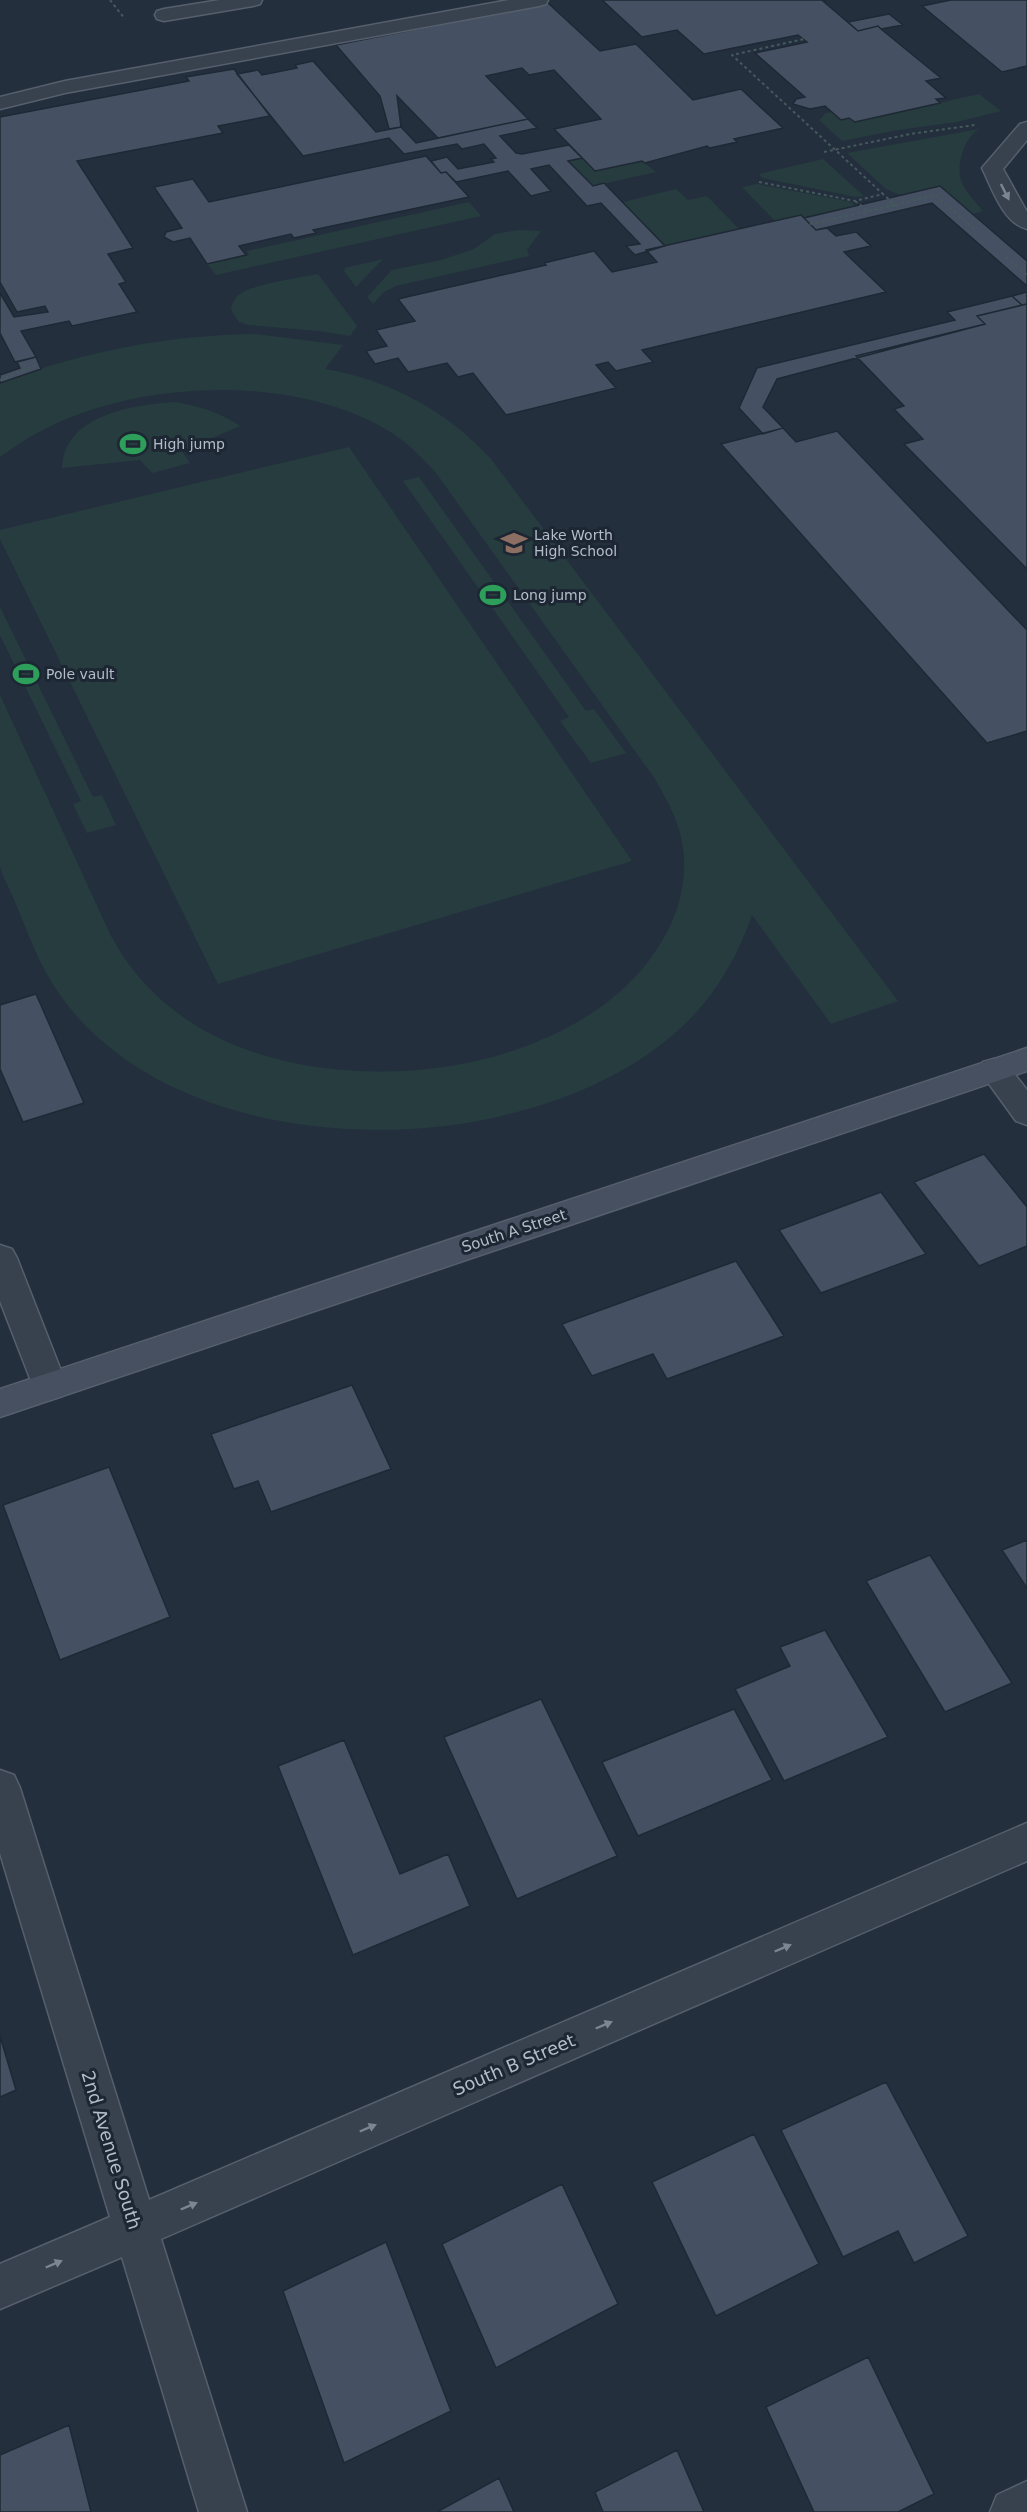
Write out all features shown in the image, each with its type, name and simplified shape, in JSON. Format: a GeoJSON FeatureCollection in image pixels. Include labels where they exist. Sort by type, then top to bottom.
{"type":"FeatureCollection","features":[{"type":"Feature","properties":{"kind":"street"},"geometry":{"type":"LineString","coordinates":[[164,15],[253,0]]}},
{"type":"Feature","properties":{"kind":"street"},"geometry":{"type":"LineString","coordinates":[[0,103],[65,87],[539,0]]}},
{"type":"Feature","properties":{"kind":"street"},"geometry":{"type":"LineString","coordinates":[[1027,128],[992,168],[1016,213],[1027,223]]}},
{"type":"Feature","properties":{"kind":"street","name":"South A Street"},"geometry":{"type":"LineString","coordinates":[[0,1403],[1027,1059]]}},
{"type":"Feature","properties":{"kind":"street"},"geometry":{"type":"LineString","coordinates":[[994,1070],[1027,1113]]}},
{"type":"Feature","properties":{"kind":"street"},"geometry":{"type":"LineString","coordinates":[[0,1258],[50,1386]]}},
{"type":"Feature","properties":{"kind":"street","name":"2nd Avenue South"},"geometry":{"type":"LineString","coordinates":[[0,1788],[223,2512]]}},
{"type":"Feature","properties":{"kind":"street","name":"South B Street"},"geometry":{"type":"LineString","coordinates":[[0,2287],[1027,1842]]}},
{"type":"Feature","properties":{"kind":"street"},"geometry":{"type":"LineString","coordinates":[[1014,2512],[1027,2505]]}},
{"type":"Feature","properties":{"kind":"path"},"geometry":{"type":"LineString","coordinates":[[110,0],[126,20]]}},
{"type":"Feature","properties":{"kind":"path"},"geometry":{"type":"LineString","coordinates":[[804,39],[732,55],[895,205]]}},
{"type":"Feature","properties":{"kind":"path"},"geometry":{"type":"LineString","coordinates":[[824,152],[910,134],[984,124]]}},
{"type":"Feature","properties":{"kind":"path"},"geometry":{"type":"LineString","coordinates":[[759,182],[855,201],[883,194]]}},
{"type":"Feature","properties":{"kind":"path"},"geometry":{"type":"LineString","coordinates":[[810,224],[935,195],[977,231]]}},
{"type":"Feature","properties":{"kind":"path"},"geometry":{"type":"LineString","coordinates":[[855,201],[868,211]]}},
{"type":"Feature","properties":{"kind":"path"},"geometry":{"type":"LineString","coordinates":[[1002,253],[1027,275]]}},
{"type":"Feature","properties":{"kind":"path"},"geometry":{"type":"LineString","coordinates":[[0,380],[39,364]]}},
{"type":"Feature","properties":{"kind":"green space"},"geometry":{"type":"Polygon","coordinates":[[[979,94],[1001,111],[957,122],[842,141],[819,120],[826,113],[832,112],[841,120],[849,118],[855,122],[979,94]]]}},
{"type":"Feature","properties":{"kind":"green space"},"geometry":{"type":"Polygon","coordinates":[[[979,129],[966,144],[960,166],[960,174],[967,192],[983,211],[972,214],[940,186],[900,195],[886,189],[847,153],[979,129]]]}},
{"type":"Feature","properties":{"kind":"green space"},"geometry":{"type":"Polygon","coordinates":[[[582,158],[595,171],[642,161],[656,172],[593,186],[568,161],[582,158]]]}},
{"type":"Feature","properties":{"kind":"green space"},"geometry":{"type":"Polygon","coordinates":[[[823,159],[864,196],[856,197],[762,178],[759,174],[823,159]]]}},
{"type":"Feature","properties":{"kind":"green space"},"geometry":{"type":"Polygon","coordinates":[[[757,184],[851,202],[856,206],[804,218],[801,215],[775,221],[742,187],[757,184]]]}},
{"type":"Feature","properties":{"kind":"green space"},"geometry":{"type":"Polygon","coordinates":[[[676,189],[688,200],[707,196],[739,229],[665,246],[623,202],[676,189]]]}},
{"type":"Feature","properties":{"kind":"green space"},"geometry":{"type":"Polygon","coordinates":[[[469,202],[481,216],[216,275],[207,264],[249,255],[247,251],[469,202]]]}},
{"type":"Feature","properties":{"kind":"green space"},"geometry":{"type":"Polygon","coordinates":[[[518,230],[541,231],[527,250],[529,256],[396,286],[384,292],[373,304],[367,297],[392,270],[441,260],[474,249],[495,234],[518,230]]]}},
{"type":"Feature","properties":{"kind":"green space"},"geometry":{"type":"Polygon","coordinates":[[[383,259],[356,287],[344,271],[345,268],[383,259]]]}},
{"type":"Feature","properties":{"kind":"green space"},"geometry":{"type":"Polygon","coordinates":[[[318,274],[357,326],[350,336],[249,325],[239,322],[231,310],[236,297],[247,290],[318,274]]]}},
{"type":"Feature","properties":{"kind":"green space"},"geometry":{"type":"Polygon","coordinates":[[[256,334],[343,345],[325,369],[372,381],[416,400],[456,426],[491,459],[898,1001],[831,1024],[752,915],[725,974],[696,1013],[684,1025],[620,1072],[541,1105],[454,1125],[363,1130],[273,1120],[189,1094],[117,1053],[60,995],[28,935],[0,866],[0,695],[111,936],[126,960],[142,981],[171,1008],[236,1046],[298,1064],[365,1071],[434,1068],[501,1054],[563,1030],[616,995],[657,949],[677,910],[684,867],[681,837],[667,800],[655,779],[436,473],[412,448],[395,435],[358,415],[317,402],[273,393],[227,390],[181,392],[137,398],[94,409],[48,427],[0,457],[0,383],[66,361],[128,347],[160,341],[256,334]]]}},
{"type":"Feature","properties":{"kind":"green space","name":"High jump"},"geometry":{"type":"Polygon","coordinates":[[[175,402],[209,410],[240,426],[182,451],[190,463],[152,473],[140,460],[62,468],[66,450],[75,435],[88,424],[122,410],[175,402]]]}},
{"type":"Feature","properties":{"kind":"green space"},"geometry":{"type":"Polygon","coordinates":[[[349,447],[632,861],[218,984],[0,539],[0,530],[349,447]]]}},
{"type":"Feature","properties":{"kind":"green space","name":"Long jump"},"geometry":{"type":"Polygon","coordinates":[[[419,477],[586,711],[594,709],[626,753],[591,763],[560,721],[569,717],[403,481],[419,477]]]}},
{"type":"Feature","properties":{"kind":"green space"},"geometry":{"type":"Polygon","coordinates":[[[0,607],[93,797],[102,795],[116,825],[87,833],[73,804],[81,801],[0,635],[0,607]]]}},
{"type":"Feature","properties":{"kind":"building"},"geometry":{"type":"Polygon","coordinates":[[[602,0],[826,0],[823,1],[858,31],[878,26],[941,78],[926,81],[946,98],[936,99],[940,103],[855,122],[849,118],[841,120],[825,106],[810,109],[793,104],[796,99],[805,97],[755,53],[807,42],[798,35],[704,54],[677,30],[642,37],[602,0]]]}},
{"type":"Feature","properties":{"kind":"building"},"geometry":{"type":"Polygon","coordinates":[[[951,0],[1027,0],[1027,66],[1002,72],[922,6],[951,0]]]}},
{"type":"Feature","properties":{"kind":"building"},"geometry":{"type":"Polygon","coordinates":[[[548,3],[600,51],[636,44],[693,100],[741,89],[783,128],[734,139],[737,142],[710,148],[707,146],[645,163],[642,161],[595,171],[554,129],[601,119],[554,70],[529,75],[522,68],[486,76],[528,119],[438,138],[397,96],[401,127],[389,129],[380,96],[336,45],[548,3]]]}},
{"type":"Feature","properties":{"kind":"building"},"geometry":{"type":"Polygon","coordinates":[[[889,14],[903,25],[881,29],[878,26],[858,31],[848,22],[889,14]]]}},
{"type":"Feature","properties":{"kind":"building"},"geometry":{"type":"Polygon","coordinates":[[[313,61],[376,132],[401,127],[416,143],[528,119],[537,128],[500,136],[516,153],[522,154],[569,145],[582,158],[568,161],[593,186],[604,183],[665,246],[635,255],[626,246],[640,244],[601,203],[587,206],[549,165],[531,169],[551,191],[531,196],[508,171],[456,182],[446,172],[441,173],[431,161],[447,157],[458,169],[494,162],[491,159],[496,158],[484,144],[462,149],[457,144],[404,154],[389,138],[303,156],[237,74],[258,70],[262,75],[297,68],[295,65],[313,61]]]}},
{"type":"Feature","properties":{"kind":"building"},"geometry":{"type":"Polygon","coordinates":[[[234,69],[270,116],[218,126],[223,133],[77,161],[133,248],[108,254],[126,282],[119,284],[137,312],[72,326],[69,321],[21,331],[36,357],[15,362],[0,333],[0,293],[14,317],[48,312],[45,306],[17,312],[0,282],[0,117],[189,81],[186,77],[234,69]]]}},
{"type":"Feature","properties":{"kind":"building"},"geometry":{"type":"Polygon","coordinates":[[[426,156],[441,173],[446,172],[469,197],[313,230],[316,233],[294,238],[291,234],[239,246],[246,255],[207,264],[190,238],[173,242],[164,237],[166,232],[182,228],[154,187],[193,179],[209,202],[426,156]]]}},
{"type":"Feature","properties":{"kind":"building"},"geometry":{"type":"Polygon","coordinates":[[[940,186],[1027,261],[1027,286],[932,203],[816,230],[804,218],[940,186]]]}},
{"type":"Feature","properties":{"kind":"building"},"geometry":{"type":"Polygon","coordinates":[[[801,215],[816,230],[827,228],[836,236],[856,232],[871,246],[844,252],[886,292],[642,350],[653,362],[616,371],[608,362],[596,365],[616,388],[506,415],[473,373],[458,377],[447,363],[408,372],[398,358],[375,364],[366,351],[387,346],[376,330],[415,321],[398,299],[546,265],[544,263],[594,251],[612,272],[657,262],[646,250],[801,215]]]}},
{"type":"Feature","properties":{"kind":"building"},"geometry":{"type":"Polygon","coordinates":[[[1027,292],[1027,304],[1022,305],[1012,296],[1027,292]]]}},
{"type":"Feature","properties":{"kind":"building"},"geometry":{"type":"Polygon","coordinates":[[[1012,296],[1022,305],[977,316],[985,324],[777,379],[763,407],[783,428],[763,434],[739,408],[757,368],[955,320],[947,312],[1012,296]]]}},
{"type":"Feature","properties":{"kind":"building"},"geometry":{"type":"Polygon","coordinates":[[[1027,304],[1027,569],[904,444],[923,439],[894,409],[904,406],[856,356],[985,324],[977,316],[1027,304]]]}},
{"type":"Feature","properties":{"kind":"building"},"geometry":{"type":"Polygon","coordinates":[[[36,357],[41,369],[0,383],[0,375],[20,368],[17,362],[36,357]]]}},
{"type":"Feature","properties":{"kind":"building"},"geometry":{"type":"Polygon","coordinates":[[[783,428],[796,442],[837,431],[1027,630],[1027,731],[987,743],[721,444],[783,428]]]}},
{"type":"Feature","properties":{"kind":"building"},"geometry":{"type":"Polygon","coordinates":[[[36,994],[84,1103],[23,1122],[0,1069],[0,1005],[36,994]]]}},
{"type":"Feature","properties":{"kind":"building"},"geometry":{"type":"Polygon","coordinates":[[[984,1154],[1027,1207],[1027,1246],[979,1266],[914,1182],[984,1154]]]}},
{"type":"Feature","properties":{"kind":"building"},"geometry":{"type":"Polygon","coordinates":[[[881,1192],[926,1254],[821,1293],[779,1230],[881,1192]]]}},
{"type":"Feature","properties":{"kind":"building"},"geometry":{"type":"Polygon","coordinates":[[[736,1261],[784,1336],[667,1379],[653,1354],[592,1376],[562,1324],[736,1261]]]}},
{"type":"Feature","properties":{"kind":"building"},"geometry":{"type":"Polygon","coordinates":[[[352,1385],[391,1469],[271,1512],[258,1481],[234,1489],[211,1434],[352,1385]]]}},
{"type":"Feature","properties":{"kind":"building"},"geometry":{"type":"Polygon","coordinates":[[[109,1467],[170,1617],[60,1660],[3,1505],[109,1467]]]}},
{"type":"Feature","properties":{"kind":"building"},"geometry":{"type":"Polygon","coordinates":[[[1027,1540],[1027,1588],[1002,1550],[1027,1540]]]}},
{"type":"Feature","properties":{"kind":"building"},"geometry":{"type":"Polygon","coordinates":[[[930,1555],[1012,1683],[945,1712],[866,1581],[930,1555]]]}},
{"type":"Feature","properties":{"kind":"building"},"geometry":{"type":"Polygon","coordinates":[[[825,1630],[888,1737],[784,1781],[735,1689],[790,1666],[780,1647],[825,1630]]]}},
{"type":"Feature","properties":{"kind":"building"},"geometry":{"type":"Polygon","coordinates":[[[541,1699],[617,1856],[517,1899],[444,1737],[541,1699]]]}},
{"type":"Feature","properties":{"kind":"building"},"geometry":{"type":"Polygon","coordinates":[[[734,1709],[772,1780],[638,1836],[602,1762],[734,1709]]]}},
{"type":"Feature","properties":{"kind":"building"},"geometry":{"type":"Polygon","coordinates":[[[344,1740],[400,1874],[448,1854],[470,1906],[353,1955],[278,1766],[344,1740]]]}},
{"type":"Feature","properties":{"kind":"building"},"geometry":{"type":"Polygon","coordinates":[[[0,2036],[16,2090],[0,2097],[0,2036]]]}},
{"type":"Feature","properties":{"kind":"building"},"geometry":{"type":"Polygon","coordinates":[[[886,2082],[968,2236],[914,2263],[898,2231],[843,2257],[781,2130],[886,2082]]]}},
{"type":"Feature","properties":{"kind":"building"},"geometry":{"type":"Polygon","coordinates":[[[754,2134],[819,2264],[716,2316],[652,2182],[754,2134]]]}},
{"type":"Feature","properties":{"kind":"building"},"geometry":{"type":"Polygon","coordinates":[[[562,2184],[618,2304],[496,2368],[442,2244],[562,2184]]]}},
{"type":"Feature","properties":{"kind":"building"},"geometry":{"type":"Polygon","coordinates":[[[386,2242],[451,2411],[344,2463],[283,2291],[386,2242]]]}},
{"type":"Feature","properties":{"kind":"building"},"geometry":{"type":"Polygon","coordinates":[[[868,2357],[934,2494],[898,2512],[814,2512],[766,2407],[868,2357]]]}},
{"type":"Feature","properties":{"kind":"building"},"geometry":{"type":"Polygon","coordinates":[[[69,2425],[91,2512],[0,2512],[0,2455],[69,2425]]]}},
{"type":"Feature","properties":{"kind":"building"},"geometry":{"type":"Polygon","coordinates":[[[677,2450],[704,2512],[603,2512],[595,2492],[677,2450]]]}},
{"type":"Feature","properties":{"kind":"building"},"geometry":{"type":"Polygon","coordinates":[[[499,2478],[514,2512],[437,2512],[499,2478]]]}},
{"type":"Feature","properties":{"kind":"place","name":"High jump"},"geometry":{"type":"Point","coordinates":[133,444]}},
{"type":"Feature","properties":{"kind":"place","name":"Lake Worth High School"},"geometry":{"type":"Point","coordinates":[514,543]}},
{"type":"Feature","properties":{"kind":"place","name":"Long jump"},"geometry":{"type":"Point","coordinates":[493,595]}},
{"type":"Feature","properties":{"kind":"place","name":"Pole vault"},"geometry":{"type":"Point","coordinates":[26,674]}}]}
